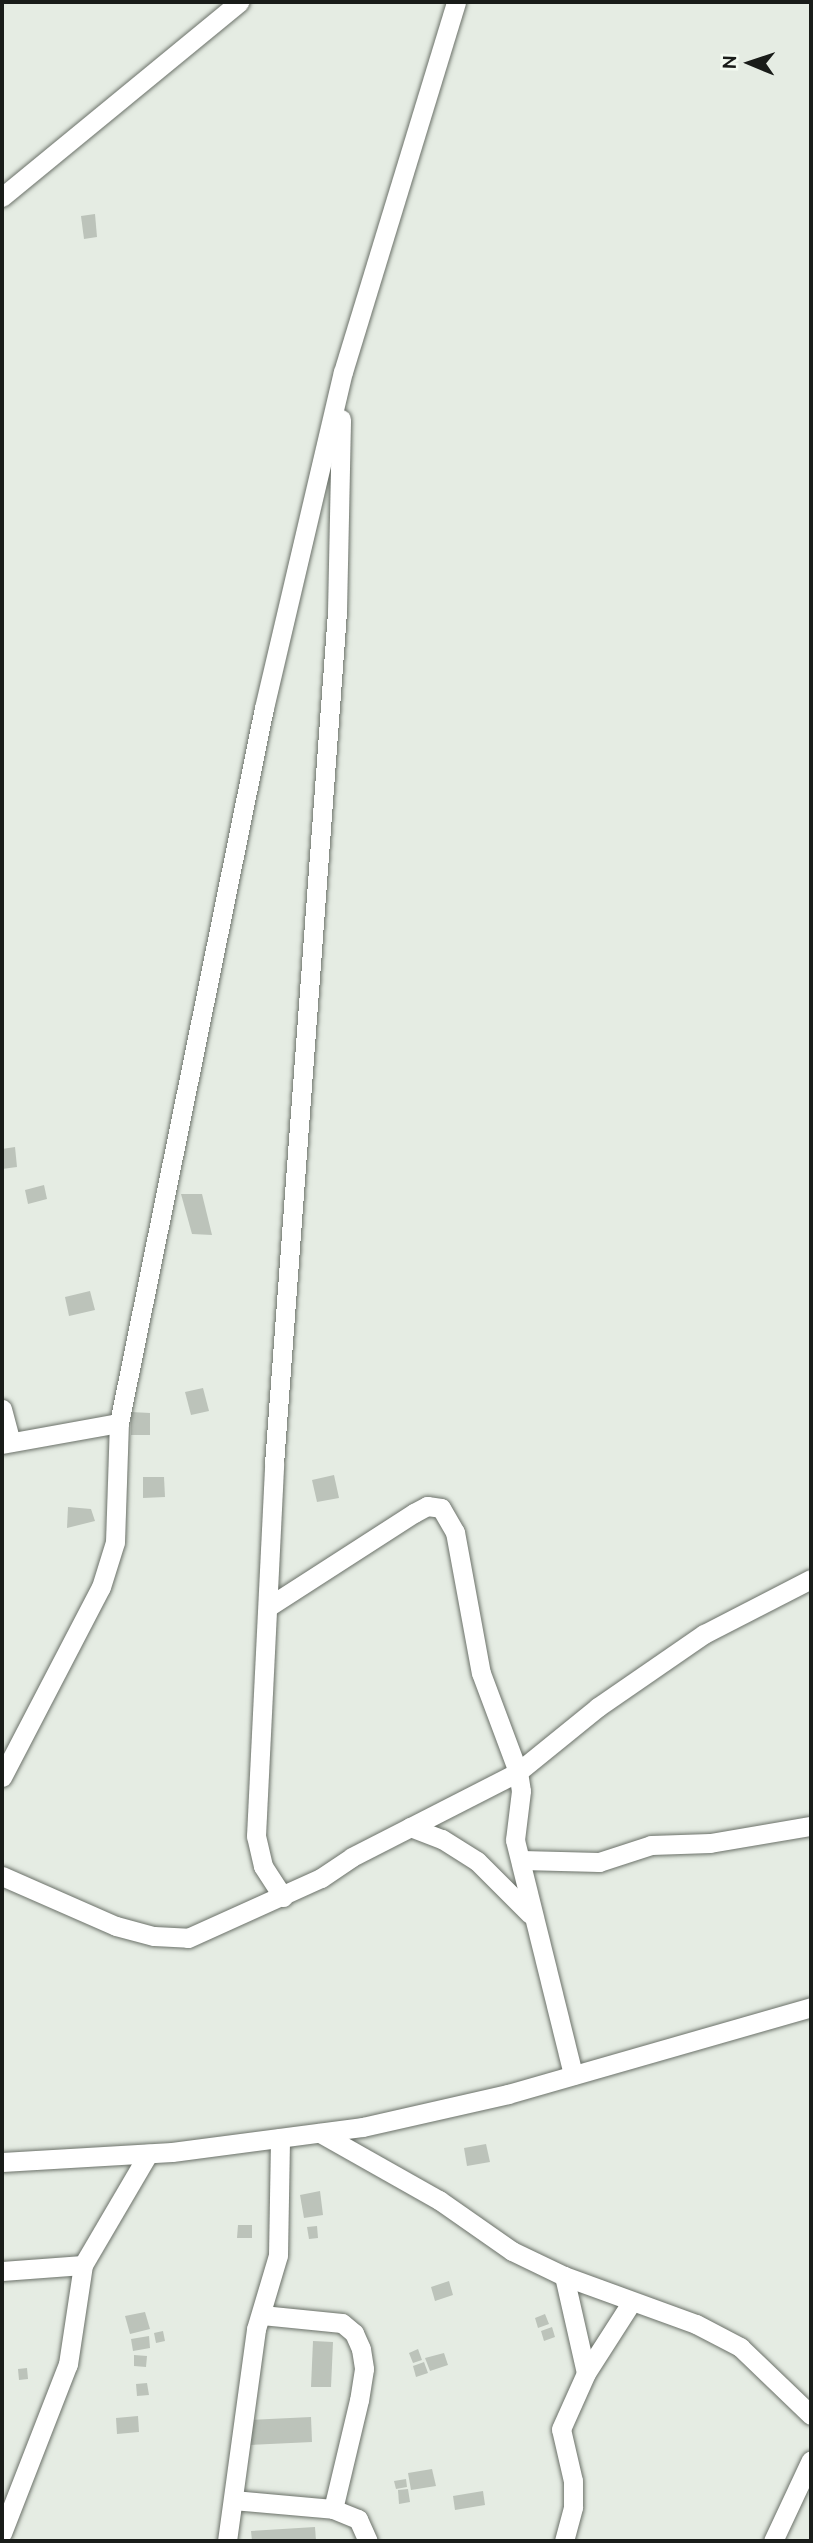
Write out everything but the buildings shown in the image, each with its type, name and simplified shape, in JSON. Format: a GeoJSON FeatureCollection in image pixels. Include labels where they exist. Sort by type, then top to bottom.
{"type":"FeatureCollection","features":[{"type":"Feature","properties":{"kind":"street"},"geometry":{"type":"LineString","coordinates":[[2,197],[239,2]]}},
{"type":"Feature","properties":{"kind":"street"},"geometry":{"type":"LineString","coordinates":[[2,1777],[101,1587],[116,1542],[119,1423],[264,708],[343,372],[456,2]]}},
{"type":"Feature","properties":{"kind":"street"},"geometry":{"type":"LineString","coordinates":[[283,1897],[263,1866],[256,1836],[274,1464],[337,611],[343,372]]}},
{"type":"Feature","properties":{"kind":"street"},"geometry":{"type":"LineString","coordinates":[[2,1409],[6,1443],[119,1423]]}},
{"type":"Feature","properties":{"kind":"street"},"geometry":{"type":"LineString","coordinates":[[268,1607],[426,1506],[441,1508],[455,1532],[481,1673],[518,1772],[515,1840],[522,1860],[531,1915],[573,2075]]}},
{"type":"Feature","properties":{"kind":"street"},"geometry":{"type":"LineString","coordinates":[[2,1876],[83,1913],[154,1936],[188,1938],[283,1897],[410,1827],[518,1772],[598,1707],[704,1634],[811,1579]]}},
{"type":"Feature","properties":{"kind":"street"},"geometry":{"type":"LineString","coordinates":[[522,1860],[599,1862],[651,1845],[710,1843],[811,1826]]}},
{"type":"Feature","properties":{"kind":"street"},"geometry":{"type":"LineString","coordinates":[[410,1827],[442,1839],[477,1861],[531,1915]]}},
{"type":"Feature","properties":{"kind":"street"},"geometry":{"type":"LineString","coordinates":[[2,2162],[148,2154],[320,2133],[495,2097],[811,2007]]}},
{"type":"Feature","properties":{"kind":"street"},"geometry":{"type":"LineString","coordinates":[[320,2133],[439,2200],[512,2251],[631,2303],[696,2324],[740,2347],[811,2415]]}},
{"type":"Feature","properties":{"kind":"street"},"geometry":{"type":"LineString","coordinates":[[227,2541],[247,2383],[278,2255],[280,2138]]}},
{"type":"Feature","properties":{"kind":"street"},"geometry":{"type":"LineString","coordinates":[[2,2533],[68,2364],[83,2264],[148,2154]]}},
{"type":"Feature","properties":{"kind":"street"},"geometry":{"type":"LineString","coordinates":[[2,2271],[83,2264]]}},
{"type":"Feature","properties":{"kind":"street"},"geometry":{"type":"LineString","coordinates":[[564,2276],[586,2373]]}},
{"type":"Feature","properties":{"kind":"street"},"geometry":{"type":"LineString","coordinates":[[564,2541],[573,2507],[573,2481],[561,2429],[586,2373],[631,2303]]}},
{"type":"Feature","properties":{"kind":"street"},"geometry":{"type":"LineString","coordinates":[[262,2315],[342,2323],[354,2333],[361,2349],[364,2369],[359,2400],[333,2509]]}},
{"type":"Feature","properties":{"kind":"street"},"geometry":{"type":"LineString","coordinates":[[774,2541],[811,2460]]}},
{"type":"Feature","properties":{"kind":"street"},"geometry":{"type":"LineString","coordinates":[[233,2500],[333,2509],[358,2519],[368,2541]]}}]}
